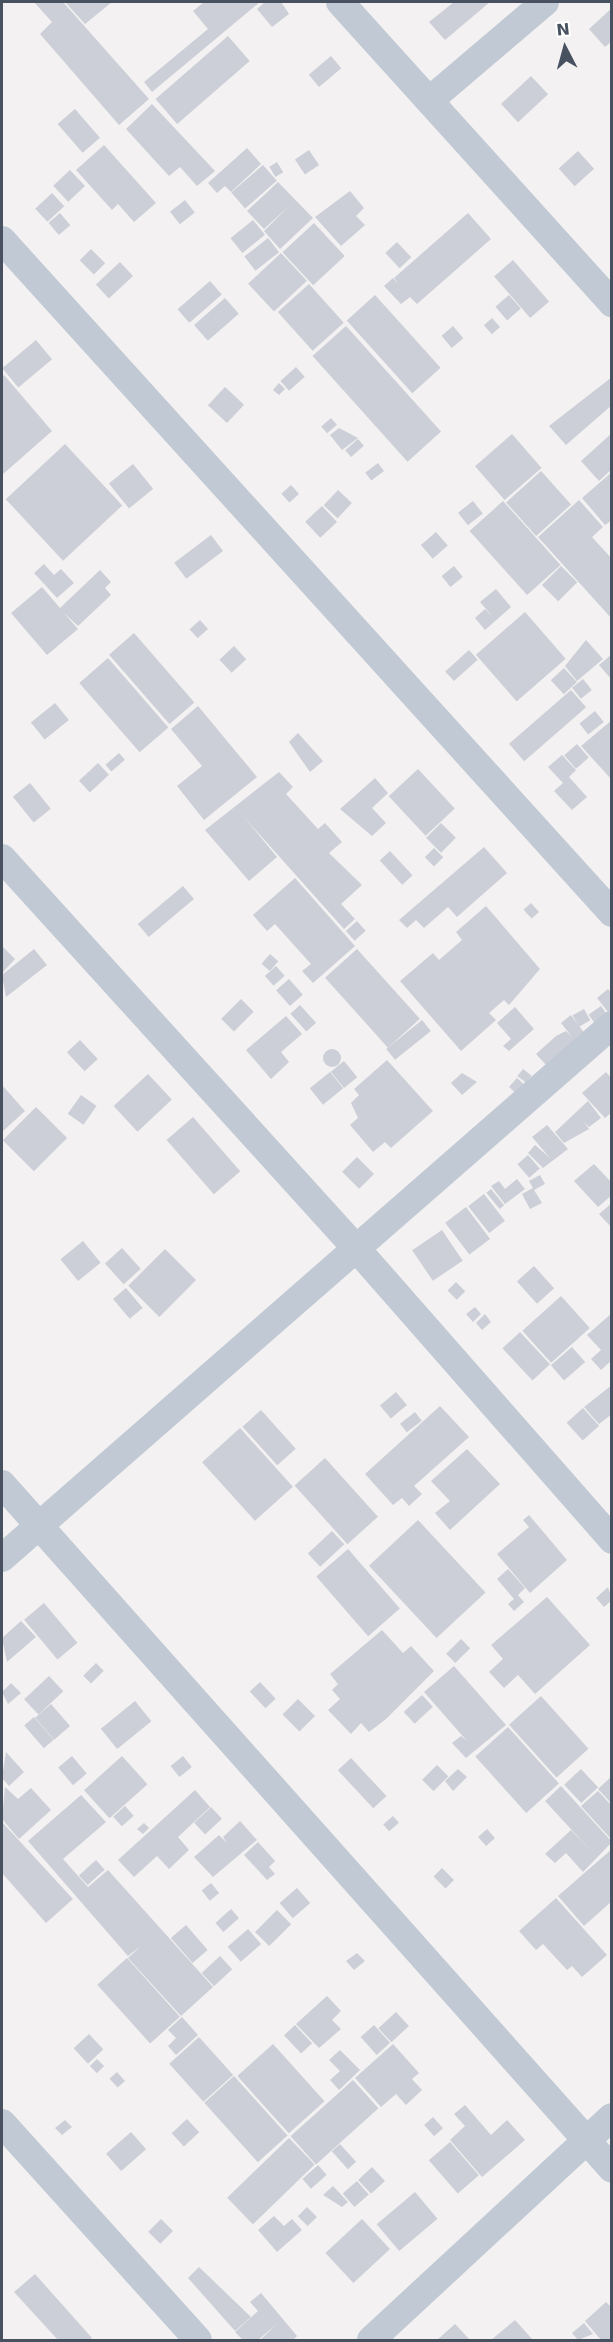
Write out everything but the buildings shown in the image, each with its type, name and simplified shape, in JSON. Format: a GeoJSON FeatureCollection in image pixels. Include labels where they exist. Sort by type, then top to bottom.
{"type":"FeatureCollection","features":[{"type":"Feature","properties":{"kind":"street"},"geometry":{"type":"LineString","coordinates":[[340,2],[612,303]]}},
{"type":"Feature","properties":{"kind":"street"},"geometry":{"type":"LineString","coordinates":[[430,100],[545,2]]}},
{"type":"Feature","properties":{"kind":"street"},"geometry":{"type":"LineString","coordinates":[[2,240],[612,913]]}},
{"type":"Feature","properties":{"kind":"street"},"geometry":{"type":"LineString","coordinates":[[2,858],[355,1246],[612,1540]]}},
{"type":"Feature","properties":{"kind":"street"},"geometry":{"type":"LineString","coordinates":[[2,1558],[355,1246],[612,1025]]}},
{"type":"Feature","properties":{"kind":"street"},"geometry":{"type":"LineString","coordinates":[[2,1484],[585,2142],[612,2169]]}},
{"type":"Feature","properties":{"kind":"street"},"geometry":{"type":"LineString","coordinates":[[371,2340],[612,2117]]}},
{"type":"Feature","properties":{"kind":"street"},"geometry":{"type":"LineString","coordinates":[[2,2123],[198,2340]]}}]}
